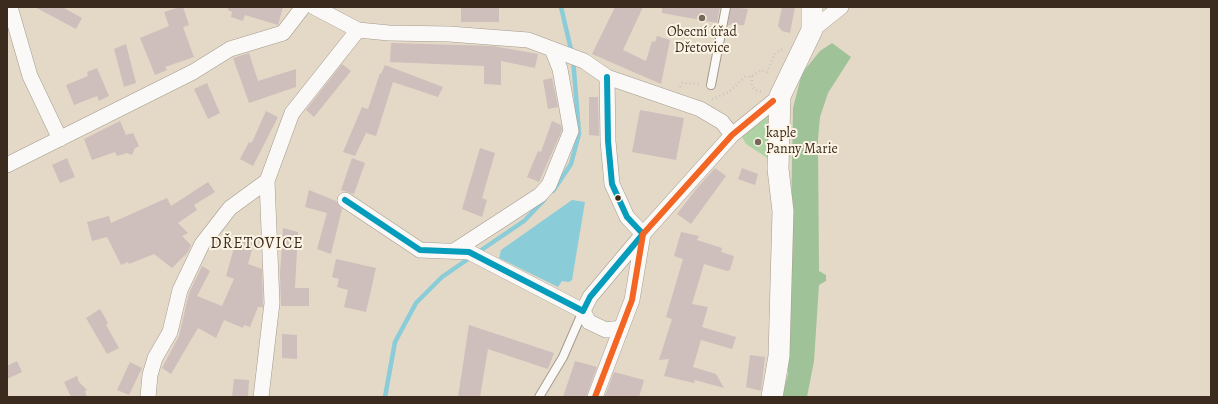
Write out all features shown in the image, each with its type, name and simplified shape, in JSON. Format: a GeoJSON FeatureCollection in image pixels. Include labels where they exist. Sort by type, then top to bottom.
{"type":"FeatureCollection","features":[{"type":"Feature","properties":{"kind":"main road"},"geometry":{"type":"LineString","coordinates":[[772,397],[779,356],[783,211],[772,94],[812,30],[812,7]]}},
{"type":"Feature","properties":{"kind":"street"},"geometry":{"type":"LineString","coordinates":[[10,7],[30,76],[60,139]]}},
{"type":"Feature","properties":{"kind":"street"},"geometry":{"type":"LineString","coordinates":[[7,165],[193,72],[230,49],[283,33],[303,7]]}},
{"type":"Feature","properties":{"kind":"street"},"geometry":{"type":"LineString","coordinates":[[314,7],[358,30],[389,33],[449,34],[528,40],[584,61],[607,77],[700,109],[722,122],[732,135]]}},
{"type":"Feature","properties":{"kind":"street"},"geometry":{"type":"LineString","coordinates":[[812,30],[841,7]]}},
{"type":"Feature","properties":{"kind":"street"},"geometry":{"type":"LineString","coordinates":[[261,397],[272,303],[267,181],[292,113],[358,30]]}},
{"type":"Feature","properties":{"kind":"street"},"geometry":{"type":"LineString","coordinates":[[454,251],[540,195],[550,185],[571,131],[560,69],[559,52]]}},
{"type":"Feature","properties":{"kind":"street"},"geometry":{"type":"LineString","coordinates":[[607,77],[608,141],[612,184],[627,218],[642,234]]}},
{"type":"Feature","properties":{"kind":"street"},"geometry":{"type":"LineString","coordinates":[[583,311],[590,297],[642,234],[732,135],[772,94]]}},
{"type":"Feature","properties":{"kind":"street"},"geometry":{"type":"LineString","coordinates":[[148,397],[150,375],[155,358],[170,332],[180,290],[202,244],[230,208],[267,181]]}},
{"type":"Feature","properties":{"kind":"street"},"geometry":{"type":"LineString","coordinates":[[345,200],[420,250],[469,252],[583,311],[589,322],[606,330],[621,328]]}},
{"type":"Feature","properties":{"kind":"street"},"geometry":{"type":"LineString","coordinates":[[595,397],[632,300],[642,234]]}},
{"type":"Feature","properties":{"kind":"lane"},"geometry":{"type":"LineString","coordinates":[[711,85],[726,7]]}},
{"type":"Feature","properties":{"kind":"lane"},"geometry":{"type":"LineString","coordinates":[[539,397],[562,357],[583,311]]}},
{"type":"Feature","properties":{"kind":"path"},"geometry":{"type":"LineString","coordinates":[[767,72],[775,52],[785,47]]}},
{"type":"Feature","properties":{"kind":"path"},"geometry":{"type":"LineString","coordinates":[[700,109],[704,100],[711,100],[729,92],[745,77],[752,76],[761,70],[770,75]]}},
{"type":"Feature","properties":{"kind":"path"},"geometry":{"type":"LineString","coordinates":[[752,76],[751,81],[755,90],[772,94]]}},
{"type":"Feature","properties":{"kind":"path"},"geometry":{"type":"LineString","coordinates":[[679,92],[682,83],[711,85]]}},
{"type":"Feature","properties":{"kind":"green space"},"geometry":{"type":"Polygon","coordinates":[[[832,43],[851,57],[828,93],[820,117],[818,140],[819,271],[826,275],[826,281],[819,285],[814,361],[807,397],[782,397],[788,374],[793,108],[802,73],[820,51],[832,43]]]}},
{"type":"Feature","properties":{"kind":"green space"},"geometry":{"type":"Polygon","coordinates":[[[768,116],[769,159],[746,144],[742,137],[768,116]]]}},
{"type":"Feature","properties":{"kind":"water"},"geometry":{"type":"Polygon","coordinates":[[[572,200],[585,202],[572,280],[569,282],[562,281],[558,287],[499,258],[501,250],[572,200]]]}},
{"type":"Feature","properties":{"kind":"building"},"geometry":{"type":"Polygon","coordinates":[[[35,7],[62,7],[82,18],[76,29],[35,7]]]}},
{"type":"Feature","properties":{"kind":"building"},"geometry":{"type":"Polygon","coordinates":[[[183,7],[189,25],[183,27],[194,57],[165,67],[167,70],[155,75],[140,38],[169,26],[164,12],[183,7]]]}},
{"type":"Feature","properties":{"kind":"building"},"geometry":{"type":"Polygon","coordinates":[[[228,7],[283,7],[278,25],[245,15],[243,21],[231,17],[232,12],[228,10],[228,7]]]}},
{"type":"Feature","properties":{"kind":"building"},"geometry":{"type":"Polygon","coordinates":[[[461,7],[499,7],[499,22],[461,22],[461,7]]]}},
{"type":"Feature","properties":{"kind":"building"},"geometry":{"type":"Polygon","coordinates":[[[615,7],[643,7],[623,50],[646,61],[652,41],[655,42],[657,36],[670,40],[661,84],[592,54],[615,7]]]}},
{"type":"Feature","properties":{"kind":"building","name":"Obecní úřad Dřetovice"},"geometry":{"type":"Polygon","coordinates":[[[662,7],[720,7],[717,23],[662,13],[662,7]]]}},
{"type":"Feature","properties":{"kind":"building"},"geometry":{"type":"Polygon","coordinates":[[[731,7],[748,9],[744,25],[728,25],[731,7]]]}},
{"type":"Feature","properties":{"kind":"building"},"geometry":{"type":"Polygon","coordinates":[[[782,7],[795,7],[790,33],[782,31],[778,26],[782,7]]]}},
{"type":"Feature","properties":{"kind":"building"},"geometry":{"type":"Polygon","coordinates":[[[391,43],[493,46],[538,54],[535,68],[501,61],[501,85],[484,84],[484,66],[390,62],[391,43]]]}},
{"type":"Feature","properties":{"kind":"building"},"geometry":{"type":"Polygon","coordinates":[[[126,44],[136,83],[124,87],[114,49],[126,44]]]}},
{"type":"Feature","properties":{"kind":"building"},"geometry":{"type":"Polygon","coordinates":[[[249,53],[258,81],[296,69],[296,87],[249,103],[233,58],[249,53]]]}},
{"type":"Feature","properties":{"kind":"building"},"geometry":{"type":"Polygon","coordinates":[[[342,64],[351,71],[314,117],[306,110],[342,64]]]}},
{"type":"Feature","properties":{"kind":"building"},"geometry":{"type":"Polygon","coordinates":[[[385,65],[443,87],[438,97],[393,82],[376,136],[366,133],[355,156],[343,152],[362,107],[368,109],[380,73],[381,74],[385,65]]]}},
{"type":"Feature","properties":{"kind":"building"},"geometry":{"type":"Polygon","coordinates":[[[97,68],[109,96],[99,101],[97,96],[74,105],[66,85],[88,76],[87,72],[97,68]]]}},
{"type":"Feature","properties":{"kind":"building"},"geometry":{"type":"Polygon","coordinates":[[[552,78],[558,107],[548,109],[543,80],[552,78]]]}},
{"type":"Feature","properties":{"kind":"building"},"geometry":{"type":"Polygon","coordinates":[[[207,83],[220,113],[208,119],[194,89],[207,83]]]}},
{"type":"Feature","properties":{"kind":"building"},"geometry":{"type":"Polygon","coordinates":[[[589,97],[598,97],[599,136],[589,135],[589,97]]]}},
{"type":"Feature","properties":{"kind":"building"},"geometry":{"type":"Polygon","coordinates":[[[640,110],[684,118],[676,160],[632,152],[640,110]]]}},
{"type":"Feature","properties":{"kind":"building"},"geometry":{"type":"Polygon","coordinates":[[[266,111],[278,117],[253,166],[240,159],[249,142],[251,143],[253,140],[266,111]]]}},
{"type":"Feature","properties":{"kind":"building"},"geometry":{"type":"Polygon","coordinates":[[[120,121],[126,135],[133,133],[139,146],[135,148],[132,155],[127,153],[117,156],[115,152],[92,160],[84,139],[120,121]]]}},
{"type":"Feature","properties":{"kind":"building"},"geometry":{"type":"Polygon","coordinates":[[[552,121],[561,125],[562,130],[539,182],[527,177],[538,151],[541,152],[552,121]]]}},
{"type":"Feature","properties":{"kind":"building"},"geometry":{"type":"Polygon","coordinates":[[[480,148],[495,153],[482,198],[487,200],[482,217],[462,209],[480,148]]]}},
{"type":"Feature","properties":{"kind":"building"},"geometry":{"type":"Polygon","coordinates":[[[67,158],[75,177],[60,183],[52,165],[67,158]]]}},
{"type":"Feature","properties":{"kind":"building"},"geometry":{"type":"Polygon","coordinates":[[[352,158],[365,163],[354,194],[341,190],[352,158]]]}},
{"type":"Feature","properties":{"kind":"building"},"geometry":{"type":"Polygon","coordinates":[[[715,168],[726,176],[691,224],[677,214],[715,168]]]}},
{"type":"Feature","properties":{"kind":"building"},"geometry":{"type":"Polygon","coordinates":[[[742,168],[758,174],[755,185],[738,179],[742,168]]]}},
{"type":"Feature","properties":{"kind":"building"},"geometry":{"type":"Polygon","coordinates":[[[208,182],[215,192],[194,205],[197,210],[178,223],[188,233],[182,236],[191,245],[188,252],[172,268],[154,254],[129,264],[128,262],[121,265],[107,237],[92,241],[87,222],[109,216],[111,223],[167,198],[171,206],[208,182]]]}},
{"type":"Feature","properties":{"kind":"building"},"geometry":{"type":"Polygon","coordinates":[[[309,190],[336,201],[342,209],[331,254],[317,249],[327,213],[305,207],[309,190]]]}},
{"type":"Feature","properties":{"kind":"building"},"geometry":{"type":"Polygon","coordinates":[[[283,228],[298,232],[295,288],[309,288],[309,306],[281,306],[280,274],[283,228]]]}},
{"type":"Feature","properties":{"kind":"building"},"geometry":{"type":"Polygon","coordinates":[[[681,232],[699,236],[697,240],[722,248],[721,252],[734,256],[730,270],[727,271],[704,264],[692,304],[708,307],[702,327],[736,337],[732,349],[701,340],[693,367],[716,374],[724,388],[695,380],[694,383],[664,376],[669,359],[659,360],[672,319],[666,317],[683,259],[674,256],[681,232]]]}},
{"type":"Feature","properties":{"kind":"building"},"geometry":{"type":"Polygon","coordinates":[[[237,237],[254,242],[248,264],[262,269],[263,307],[258,307],[250,327],[244,325],[243,328],[224,320],[216,338],[198,328],[171,374],[162,368],[179,336],[189,293],[202,266],[210,271],[197,296],[222,306],[234,279],[226,276],[237,237]]]}},
{"type":"Feature","properties":{"kind":"building"},"geometry":{"type":"Polygon","coordinates":[[[336,259],[376,268],[366,312],[344,307],[348,290],[337,287],[339,279],[332,277],[336,259]]]}},
{"type":"Feature","properties":{"kind":"building"},"geometry":{"type":"Polygon","coordinates":[[[100,309],[108,323],[106,325],[119,348],[107,354],[86,318],[100,309]]]}},
{"type":"Feature","properties":{"kind":"building"},"geometry":{"type":"Polygon","coordinates":[[[469,325],[554,353],[548,369],[488,349],[480,397],[458,397],[469,325]]]}},
{"type":"Feature","properties":{"kind":"building"},"geometry":{"type":"Polygon","coordinates":[[[282,334],[297,335],[297,359],[282,358],[282,334]]]}},
{"type":"Feature","properties":{"kind":"building"},"geometry":{"type":"Polygon","coordinates":[[[750,355],[765,357],[761,391],[746,387],[750,355]]]}},
{"type":"Feature","properties":{"kind":"building"},"geometry":{"type":"Polygon","coordinates":[[[17,361],[22,372],[7,379],[7,366],[17,361]]]}},
{"type":"Feature","properties":{"kind":"building"},"geometry":{"type":"Polygon","coordinates":[[[575,361],[597,367],[586,397],[563,397],[575,361]]]}},
{"type":"Feature","properties":{"kind":"building"},"geometry":{"type":"Polygon","coordinates":[[[130,362],[142,368],[129,395],[117,390],[130,362]]]}},
{"type":"Feature","properties":{"kind":"building"},"geometry":{"type":"Polygon","coordinates":[[[614,372],[644,380],[639,397],[605,396],[614,372]]]}},
{"type":"Feature","properties":{"kind":"building"},"geometry":{"type":"Polygon","coordinates":[[[77,376],[79,382],[87,390],[85,391],[87,397],[71,397],[64,382],[77,376]]]}},
{"type":"Feature","properties":{"kind":"building"},"geometry":{"type":"Polygon","coordinates":[[[234,379],[249,380],[248,397],[232,397],[234,379]]]}},
{"type":"Feature","properties":{"kind":"waterway"},"geometry":{"type":"LineString","coordinates":[[553,191],[571,164],[579,134],[573,58],[561,7]]}},
{"type":"Feature","properties":{"kind":"waterway"},"geometry":{"type":"LineString","coordinates":[[477,253],[524,221],[545,199]]}},
{"type":"Feature","properties":{"kind":"waterway"},"geometry":{"type":"LineString","coordinates":[[385,397],[395,342],[416,303],[442,277],[471,257]]}},
{"type":"Feature","properties":{"kind":"transit line"},"geometry":{"type":"LineString","coordinates":[[345,200],[420,250],[469,252],[583,311],[590,297],[643,234],[627,217],[612,184],[608,141],[607,77]]}},
{"type":"Feature","properties":{"kind":"transit line"},"geometry":{"type":"LineString","coordinates":[[595,397],[632,300],[643,234],[732,135],[773,101]]}},
{"type":"Feature","properties":{"kind":"place","name":"Obecní úřad Dřetovice"},"geometry":{"type":"Point","coordinates":[702,18]}},
{"type":"Feature","properties":{"kind":"place","name":"kaple Panny Marie"},"geometry":{"type":"Point","coordinates":[758,142]}},
{"type":"Feature","properties":{"kind":"district","name":"DŘETOVICE"},"geometry":{"type":"Point","coordinates":[257,244]}}]}
